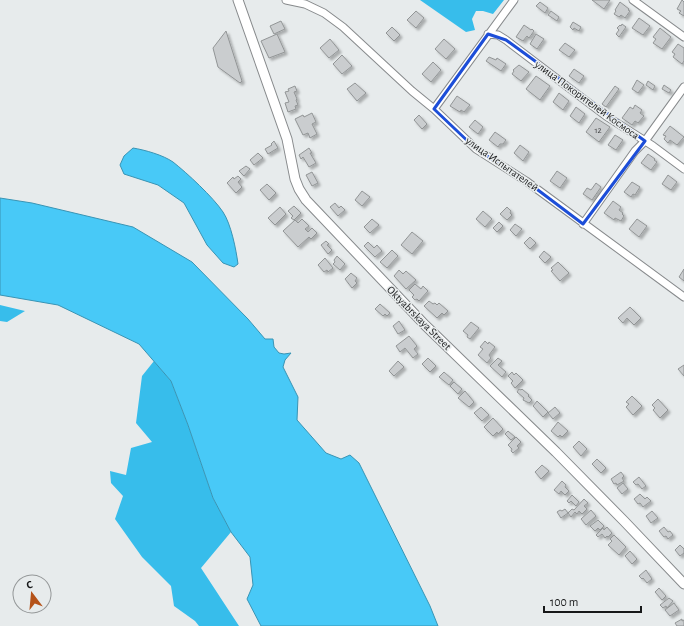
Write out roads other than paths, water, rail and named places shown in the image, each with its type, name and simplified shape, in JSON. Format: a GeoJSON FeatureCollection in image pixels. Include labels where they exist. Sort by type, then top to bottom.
{"type":"FeatureCollection","features":[{"type":"Feature","properties":{"kind":"street","name":"Oktyabrskaya Street"},"geometry":{"type":"LineString","coordinates":[[238,0],[287,139],[295,179],[306,200],[425,325],[561,456],[684,584]]}},
{"type":"Feature","properties":{"kind":"street","name":"улица Испытателей"},"geometry":{"type":"LineString","coordinates":[[286,0],[305,4],[324,13],[343,27],[476,149],[526,181],[684,297]]}},
{"type":"Feature","properties":{"kind":"street"},"geometry":{"type":"LineString","coordinates":[[434,109],[514,0]]}},
{"type":"Feature","properties":{"kind":"street"},"geometry":{"type":"LineString","coordinates":[[633,0],[684,37]]}},
{"type":"Feature","properties":{"kind":"street","name":"улица Покорителей Космоса"},"geometry":{"type":"LineString","coordinates":[[488,34],[498,35],[506,40],[606,116],[645,141],[684,169]]}},
{"type":"Feature","properties":{"kind":"street"},"geometry":{"type":"LineString","coordinates":[[584,224],[635,151],[645,141],[684,87]]}}]}
